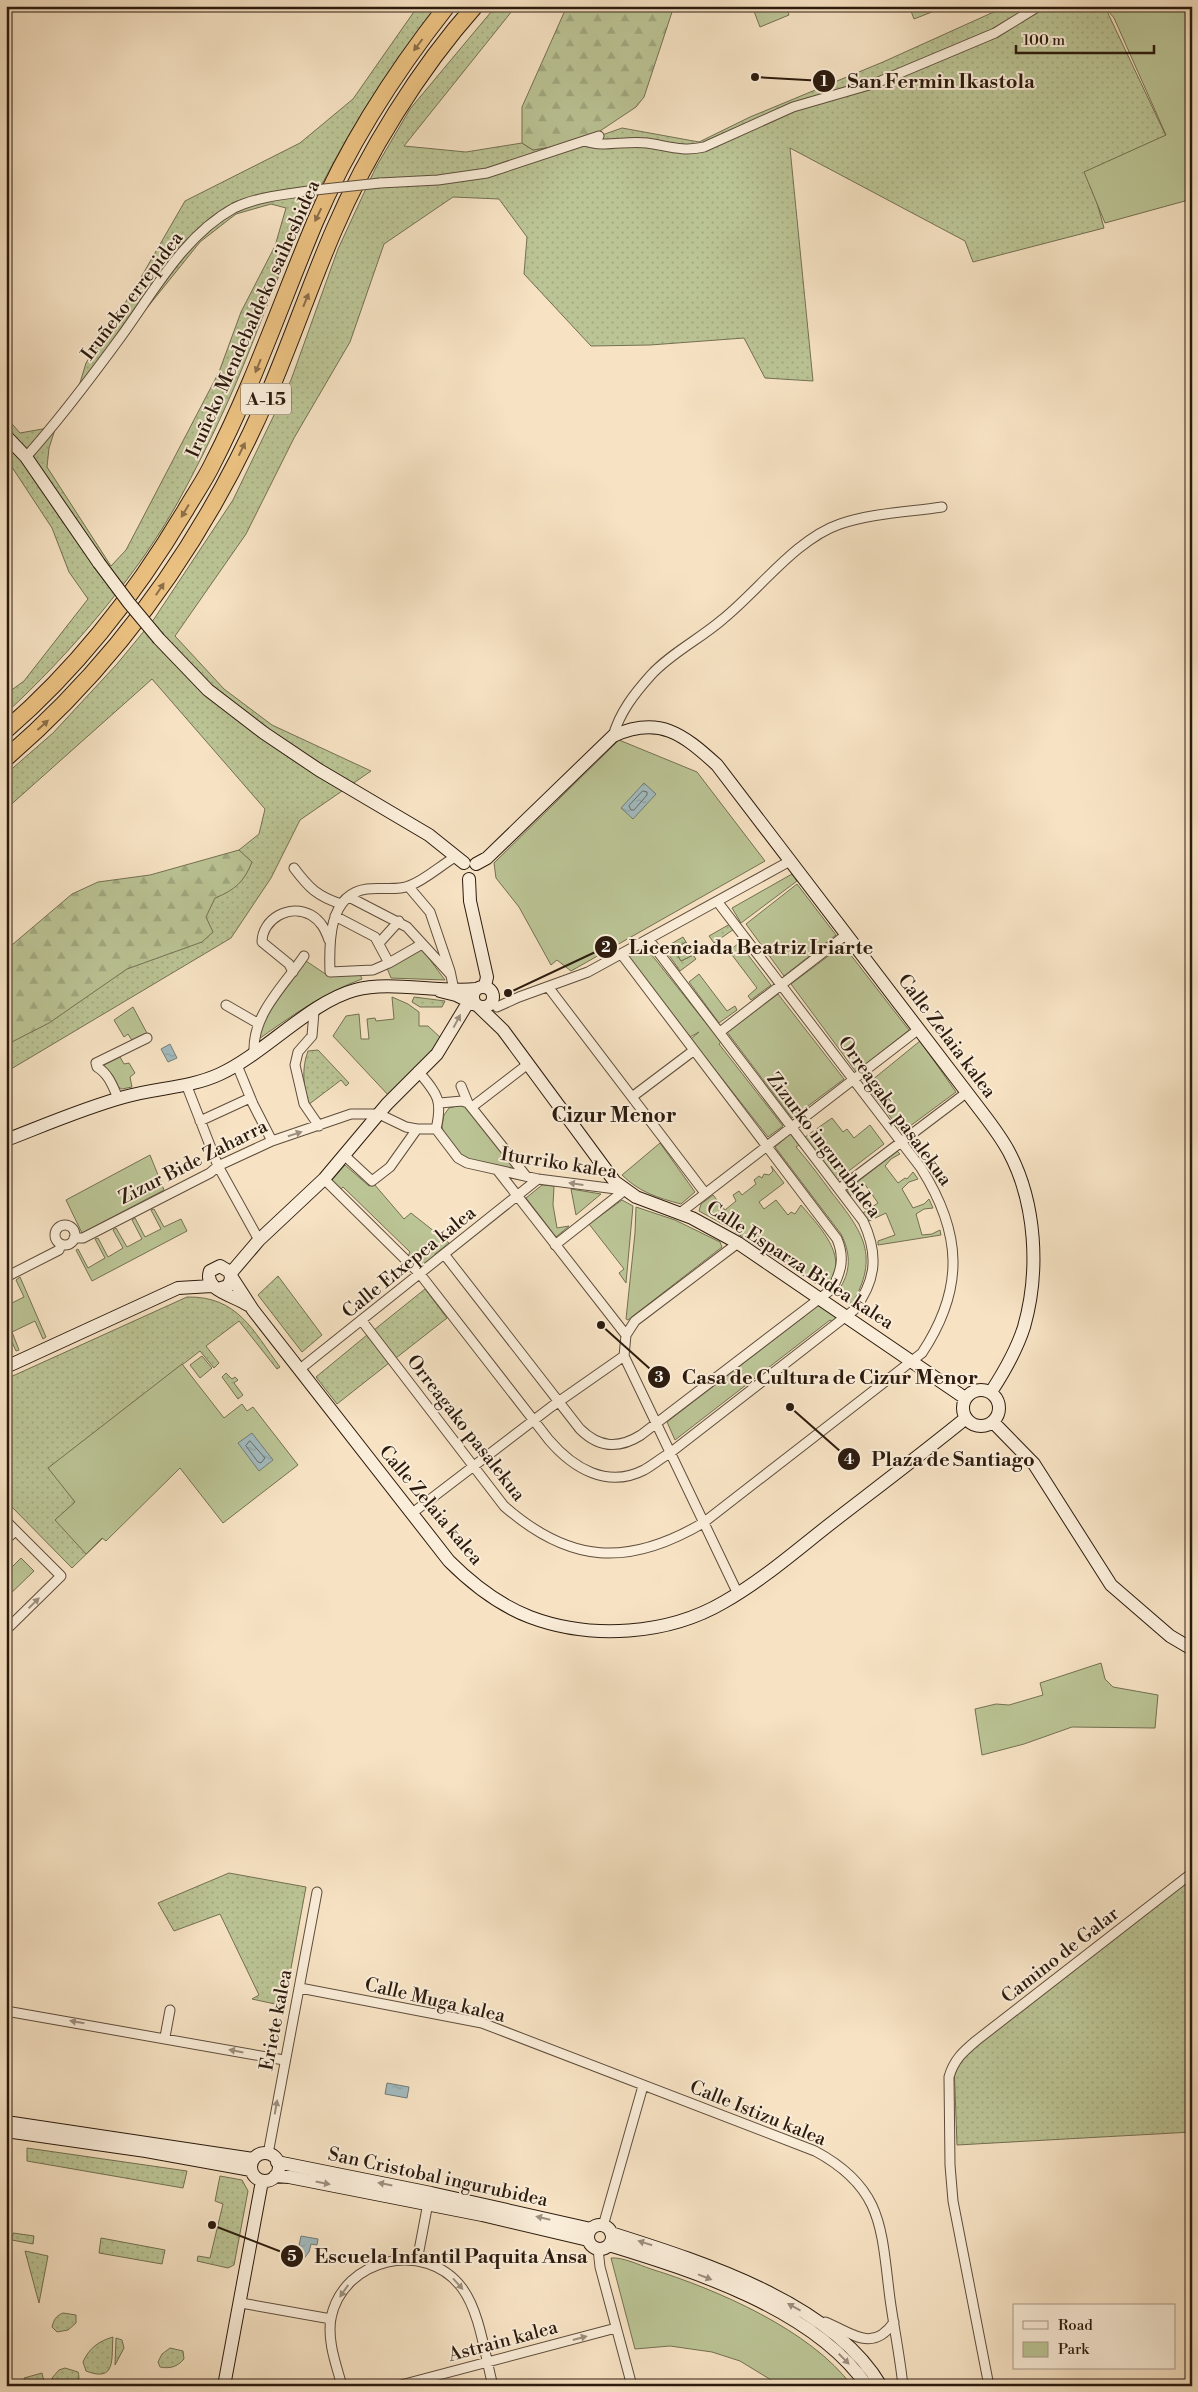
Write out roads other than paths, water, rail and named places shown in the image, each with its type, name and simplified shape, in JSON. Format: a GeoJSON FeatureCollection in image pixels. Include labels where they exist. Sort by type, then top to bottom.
{"type":"FeatureCollection","features":[{"type":"Feature","properties":{"kind":"highway","name":"Iruñeko Mendebaldeko saihesbidea"},"geometry":{"type":"LineString","coordinates":[[6,730],[32,708],[84,652],[136,586],[166,542],[212,465],[251,384],[316,220],[357,138],[405,62],[447,6]]}},
{"type":"Feature","properties":{"kind":"highway","name":"Iruñeko Mendebaldeko saihesbidea"},"geometry":{"type":"LineString","coordinates":[[6,758],[52,717],[123,639],[184,554],[230,473],[269,393],[335,228],[372,156],[414,84],[475,6]]}},
{"type":"Feature","properties":{"kind":"street","name":"Iruñeko errepidea"},"geometry":{"type":"LineString","coordinates":[[585,141],[596,145],[646,142],[691,150],[704,147],[792,107],[885,80],[995,33],[1039,6]]}},
{"type":"Feature","properties":{"kind":"street","name":"Iruñeko errepidea"},"geometry":{"type":"LineString","coordinates":[[26,457],[76,396],[182,251],[208,227],[235,208],[269,197],[315,190],[438,180],[487,172],[599,136]]}},
{"type":"Feature","properties":{"kind":"street"},"geometry":{"type":"LineString","coordinates":[[6,436],[26,457],[129,603],[159,639],[208,690],[264,733],[319,770],[429,835],[465,862]]}},
{"type":"Feature","properties":{"kind":"street"},"geometry":{"type":"LineString","coordinates":[[422,944],[373,970],[330,972],[329,942],[335,916],[341,904],[349,897],[365,889],[408,886],[465,862],[487,858],[613,736],[618,720],[626,706],[652,674],[674,654],[744,602],[799,549],[840,524],[942,507]]}},
{"type":"Feature","properties":{"kind":"street","name":"Calle Zelaia kalea"},"geometry":{"type":"LineString","coordinates":[[613,736],[631,728],[648,726],[665,730],[700,750],[717,765],[847,934],[1009,1152],[1021,1184],[1031,1222],[1033,1278],[1024,1327],[1014,1351],[991,1392]]}},
{"type":"Feature","properties":{"kind":"street"},"geometry":{"type":"LineString","coordinates":[[440,991],[473,1004],[489,1004],[549,988],[622,955],[790,861]]}},
{"type":"Feature","properties":{"kind":"street"},"geometry":{"type":"LineString","coordinates":[[465,862],[462,873],[469,879],[470,902],[487,977],[472,997],[473,1004]]}},
{"type":"Feature","properties":{"kind":"street"},"geometry":{"type":"LineString","coordinates":[[294,868],[309,889],[327,900],[341,904]]}},
{"type":"Feature","properties":{"kind":"street"},"geometry":{"type":"LineString","coordinates":[[408,886],[430,912],[451,975],[454,990]]}},
{"type":"Feature","properties":{"kind":"street"},"geometry":{"type":"LineString","coordinates":[[349,897],[399,922],[451,975]]}},
{"type":"Feature","properties":{"kind":"street","name":"Orreagako pasalekua"},"geometry":{"type":"LineString","coordinates":[[362,1321],[504,1506],[520,1520],[550,1539],[583,1550],[620,1553],[653,1548],[703,1523],[913,1361],[933,1335],[945,1309],[950,1290],[952,1258],[950,1231],[938,1194],[921,1168],[720,905]]}},
{"type":"Feature","properties":{"kind":"street"},"geometry":{"type":"LineString","coordinates":[[293,972],[293,968],[289,964],[262,942],[262,936],[276,916],[294,911],[304,912],[313,916],[324,926],[329,942]]}},
{"type":"Feature","properties":{"kind":"street"},"geometry":{"type":"LineString","coordinates":[[335,916],[375,937],[380,942],[389,963]]}},
{"type":"Feature","properties":{"kind":"street"},"geometry":{"type":"LineString","coordinates":[[380,942],[399,922]]}},
{"type":"Feature","properties":{"kind":"street"},"geometry":{"type":"LineString","coordinates":[[720,1032],[847,934]]}},
{"type":"Feature","properties":{"kind":"street","name":"Zizurko ingurubidea"},"geometry":{"type":"LineString","coordinates":[[324,1179],[420,1274],[566,1460],[597,1475],[630,1475],[644,1470],[670,1453],[848,1316],[858,1305],[871,1282],[873,1251],[871,1236],[863,1222],[649,940]]}},
{"type":"Feature","properties":{"kind":"street"},"geometry":{"type":"LineString","coordinates":[[444,1254],[588,1437],[606,1445],[620,1445],[630,1442],[832,1289],[838,1277],[842,1256],[837,1239],[622,955]]}},
{"type":"Feature","properties":{"kind":"street"},"geometry":{"type":"LineString","coordinates":[[254,1053],[254,1040],[267,1006],[304,956]]}},
{"type":"Feature","properties":{"kind":"street"},"geometry":{"type":"LineString","coordinates":[[373,970],[383,986]]}},
{"type":"Feature","properties":{"kind":"street"},"geometry":{"type":"LineString","coordinates":[[6,1140],[92,1106],[118,1098],[212,1078],[237,1065],[314,1012],[354,990],[383,986],[440,991],[480,988],[492,991],[495,1003]]}},
{"type":"Feature","properties":{"kind":"street"},"geometry":{"type":"LineString","coordinates":[[549,988],[705,1193]]}},
{"type":"Feature","properties":{"kind":"street","name":"Calle Esparza Bidea kalea"},"geometry":{"type":"LineString","coordinates":[[495,1003],[503,1030]]}},
{"type":"Feature","properties":{"kind":"street"},"geometry":{"type":"LineString","coordinates":[[178,1288],[228,1286],[231,1275],[257,1243],[324,1179],[379,1114],[446,1041],[458,1017],[473,1004]]}},
{"type":"Feature","properties":{"kind":"street","name":"Calle Esparza Bidea kalea"},"geometry":{"type":"LineString","coordinates":[[473,1004],[503,1030],[615,1182],[624,1190],[643,1200],[680,1213],[711,1227],[738,1243],[848,1316],[965,1398]]}},
{"type":"Feature","properties":{"kind":"street"},"geometry":{"type":"LineString","coordinates":[[226,1005],[259,1024]]}},
{"type":"Feature","properties":{"kind":"street"},"geometry":{"type":"LineString","coordinates":[[314,1012],[312,1036],[298,1052],[295,1065],[304,1104],[319,1126]]}},
{"type":"Feature","properties":{"kind":"street"},"geometry":{"type":"LineString","coordinates":[[680,1213],[854,1081],[918,1029]]}},
{"type":"Feature","properties":{"kind":"street"},"geometry":{"type":"LineString","coordinates":[[118,1098],[103,1071],[97,1068],[96,1063],[147,1038]]}},
{"type":"Feature","properties":{"kind":"street"},"geometry":{"type":"LineString","coordinates":[[632,1097],[693,1051]]}},
{"type":"Feature","properties":{"kind":"street"},"geometry":{"type":"LineString","coordinates":[[470,1105],[528,1064]]}},
{"type":"Feature","properties":{"kind":"street"},"geometry":{"type":"LineString","coordinates":[[237,1065],[250,1098],[272,1140]]}},
{"type":"Feature","properties":{"kind":"street"},"geometry":{"type":"LineString","coordinates":[[379,1114],[406,1127],[436,1129],[440,1103],[432,1087],[418,1071]]}},
{"type":"Feature","properties":{"kind":"street"},"geometry":{"type":"LineString","coordinates":[[186,1084],[218,1166],[257,1243]]}},
{"type":"Feature","properties":{"kind":"street"},"geometry":{"type":"LineString","coordinates":[[461,1086],[470,1105],[526,1176]]}},
{"type":"Feature","properties":{"kind":"street"},"geometry":{"type":"LineString","coordinates":[[839,1189],[966,1093]]}},
{"type":"Feature","properties":{"kind":"street"},"geometry":{"type":"LineString","coordinates":[[200,1121],[250,1098]]}},
{"type":"Feature","properties":{"kind":"street"},"geometry":{"type":"LineString","coordinates":[[440,1103],[462,1100],[470,1105]]}},
{"type":"Feature","properties":{"kind":"street","name":"Zizur Bide Zaharra"},"geometry":{"type":"LineString","coordinates":[[74,1238],[83,1238],[210,1173],[218,1166],[272,1140],[351,1114],[379,1114]]}},
{"type":"Feature","properties":{"kind":"street"},"geometry":{"type":"LineString","coordinates":[[344,1155],[372,1181],[390,1167],[417,1129]]}},
{"type":"Feature","properties":{"kind":"street","name":"Iturriko kalea"},"geometry":{"type":"LineString","coordinates":[[436,1129],[458,1158],[467,1163],[538,1179],[624,1190]]}},
{"type":"Feature","properties":{"kind":"street"},"geometry":{"type":"LineString","coordinates":[[498,1171],[626,1335]]}},
{"type":"Feature","properties":{"kind":"street","name":"Calle Etxepea kalea"},"geometry":{"type":"LineString","coordinates":[[300,1369],[538,1179]]}},
{"type":"Feature","properties":{"kind":"street","name":"Iturriko kalea"},"geometry":{"type":"LineString","coordinates":[[555,1245],[624,1190]]}},
{"type":"Feature","properties":{"kind":"street"},"geometry":{"type":"LineString","coordinates":[[60,1226],[67,1226],[73,1229],[74,1238],[67,1245],[61,1244],[56,1240],[55,1234],[60,1226]]}},
{"type":"Feature","properties":{"kind":"street"},"geometry":{"type":"LineString","coordinates":[[6,1367],[178,1288],[257,1243]]}},
{"type":"Feature","properties":{"kind":"street"},"geometry":{"type":"LineString","coordinates":[[738,1243],[635,1321],[626,1335],[624,1356],[738,1594]]}},
{"type":"Feature","properties":{"kind":"street"},"geometry":{"type":"LineString","coordinates":[[6,1277],[59,1250],[61,1244]]}},
{"type":"Feature","properties":{"kind":"street"},"geometry":{"type":"LineString","coordinates":[[213,1269],[224,1267],[231,1275]]}},
{"type":"Feature","properties":{"kind":"street"},"geometry":{"type":"LineString","coordinates":[[213,1269],[208,1280],[215,1288]]}},
{"type":"Feature","properties":{"kind":"street","name":"Calle Zelaia kalea"},"geometry":{"type":"LineString","coordinates":[[231,1275],[250,1306],[449,1561],[471,1581],[513,1608],[548,1622],[592,1630],[638,1630],[678,1622],[700,1614],[738,1594],[966,1418]]}},
{"type":"Feature","properties":{"kind":"street","name":"Calle Zelaia kalea"},"geometry":{"type":"LineString","coordinates":[[215,1288],[250,1306]]}},
{"type":"Feature","properties":{"kind":"street"},"geometry":{"type":"LineString","coordinates":[[411,1514],[534,1420],[624,1356]]}},
{"type":"Feature","properties":{"kind":"street"},"geometry":{"type":"LineString","coordinates":[[982,1389],[991,1392],[998,1400],[1000,1410],[993,1422],[983,1426],[972,1424],[966,1418],[962,1409],[965,1398],[972,1391],[982,1389]]}},
{"type":"Feature","properties":{"kind":"street"},"geometry":{"type":"LineString","coordinates":[[993,1422],[1034,1464],[1111,1585],[1170,1636],[1192,1649]]}},
{"type":"Feature","properties":{"kind":"street"},"geometry":{"type":"LineString","coordinates":[[6,1520],[61,1576],[6,1630]]}},
{"type":"Feature","properties":{"kind":"street","name":"Camino de Galar"},"geometry":{"type":"LineString","coordinates":[[989,2386],[953,2201],[950,2165],[949,2077],[952,2067],[959,2055],[977,2040],[1192,1873]]}},
{"type":"Feature","properties":{"kind":"street","name":"Eriete kalea"},"geometry":{"type":"LineString","coordinates":[[273,2158],[284,2060],[300,1988],[317,1892]]}},
{"type":"Feature","properties":{"kind":"street","name":"Calle Muga kalea"},"geometry":{"type":"LineString","coordinates":[[300,1988],[482,2023],[548,2047],[643,2086]]}},
{"type":"Feature","properties":{"kind":"street"},"geometry":{"type":"LineString","coordinates":[[165,2037],[170,2010]]}},
{"type":"Feature","properties":{"kind":"street"},"geometry":{"type":"LineString","coordinates":[[6,2011],[165,2037],[284,2060]]}},
{"type":"Feature","properties":{"kind":"street"},"geometry":{"type":"LineString","coordinates":[[632,2386],[599,2260],[600,2237],[643,2086]]}},
{"type":"Feature","properties":{"kind":"street","name":"Calle Istizu kalea"},"geometry":{"type":"LineString","coordinates":[[643,2086],[815,2151],[844,2169],[856,2181],[878,2217],[903,2386]]}},
{"type":"Feature","properties":{"kind":"street"},"geometry":{"type":"LineString","coordinates":[[6,2122],[252,2165]]}},
{"type":"Feature","properties":{"kind":"street"},"geometry":{"type":"LineString","coordinates":[[6,2132],[252,2165]]}},
{"type":"Feature","properties":{"kind":"street"},"geometry":{"type":"LineString","coordinates":[[262,2154],[273,2158],[278,2167],[275,2176],[269,2180],[262,2181],[254,2176],[252,2165],[262,2154]]}},
{"type":"Feature","properties":{"kind":"street","name":"San Cristobal ingurubidea"},"geometry":{"type":"LineString","coordinates":[[273,2158],[431,2193],[600,2237],[682,2256],[761,2289],[830,2329],[859,2356],[881,2386]]}},
{"type":"Feature","properties":{"kind":"street","name":"San Cristobal ingurubidea"},"geometry":{"type":"LineString","coordinates":[[275,2176],[289,2177],[600,2237],[690,2271],[764,2304],[828,2344],[843,2357],[867,2386]]}},
{"type":"Feature","properties":{"kind":"street"},"geometry":{"type":"LineString","coordinates":[[224,2386],[241,2303],[262,2181]]}},
{"type":"Feature","properties":{"kind":"street"},"geometry":{"type":"LineString","coordinates":[[416,2261],[428,2204]]}},
{"type":"Feature","properties":{"kind":"street"},"geometry":{"type":"LineString","coordinates":[[342,2386],[331,2347],[331,2318],[337,2302],[345,2288],[363,2271],[389,2261],[406,2259],[443,2271],[462,2288],[472,2305],[493,2386]]}},
{"type":"Feature","properties":{"kind":"street"},"geometry":{"type":"LineString","coordinates":[[241,2303],[331,2318]]}},
{"type":"Feature","properties":{"kind":"street"},"geometry":{"type":"LineString","coordinates":[[812,2318],[862,2339],[870,2340],[883,2334],[894,2322]]}},
{"type":"Feature","properties":{"kind":"street","name":"Astrain kalea"},"geometry":{"type":"LineString","coordinates":[[397,2386],[616,2328]]}},
{"type":"Feature","properties":{"kind":"water"},"geometry":{"type":"Polygon","coordinates":[[[644,783],[656,794],[633,819],[621,808],[644,783]]]}},
{"type":"Feature","properties":{"kind":"water"},"geometry":{"type":"Polygon","coordinates":[[[170,1044],[177,1058],[168,1062],[161,1049],[170,1044]]]}},
{"type":"Feature","properties":{"kind":"water"},"geometry":{"type":"Polygon","coordinates":[[[252,1433],[273,1460],[259,1471],[238,1443],[252,1433]]]}},
{"type":"Feature","properties":{"kind":"water"},"geometry":{"type":"Polygon","coordinates":[[[387,2083],[409,2087],[407,2098],[385,2094],[387,2083]]]}},
{"type":"Feature","properties":{"kind":"water"},"geometry":{"type":"Polygon","coordinates":[[[301,2236],[318,2239],[317,2245],[311,2244],[309,2252],[302,2261],[296,2260],[301,2236]]]}},
{"type":"Feature","properties":{"kind":"place","name":"San Fermin Ikastola"},"geometry":{"type":"Point","coordinates":[755,77]}},
{"type":"Feature","properties":{"kind":"place","name":"Licenciada Beatriz Iriarte"},"geometry":{"type":"Point","coordinates":[508,993]}},
{"type":"Feature","properties":{"kind":"place","name":"Casa de Cultura de Cizur Menor"},"geometry":{"type":"Point","coordinates":[601,1325]}},
{"type":"Feature","properties":{"kind":"place","name":"Plaza de Santiago"},"geometry":{"type":"Point","coordinates":[790,1407]}},
{"type":"Feature","properties":{"kind":"place","name":"Escuela Infantil Paquita Ansa"},"geometry":{"type":"Point","coordinates":[212,2225]}},
{"type":"Feature","properties":{"kind":"district","name":"Cizur Menor"},"geometry":{"type":"Point","coordinates":[614,1116]}}]}
